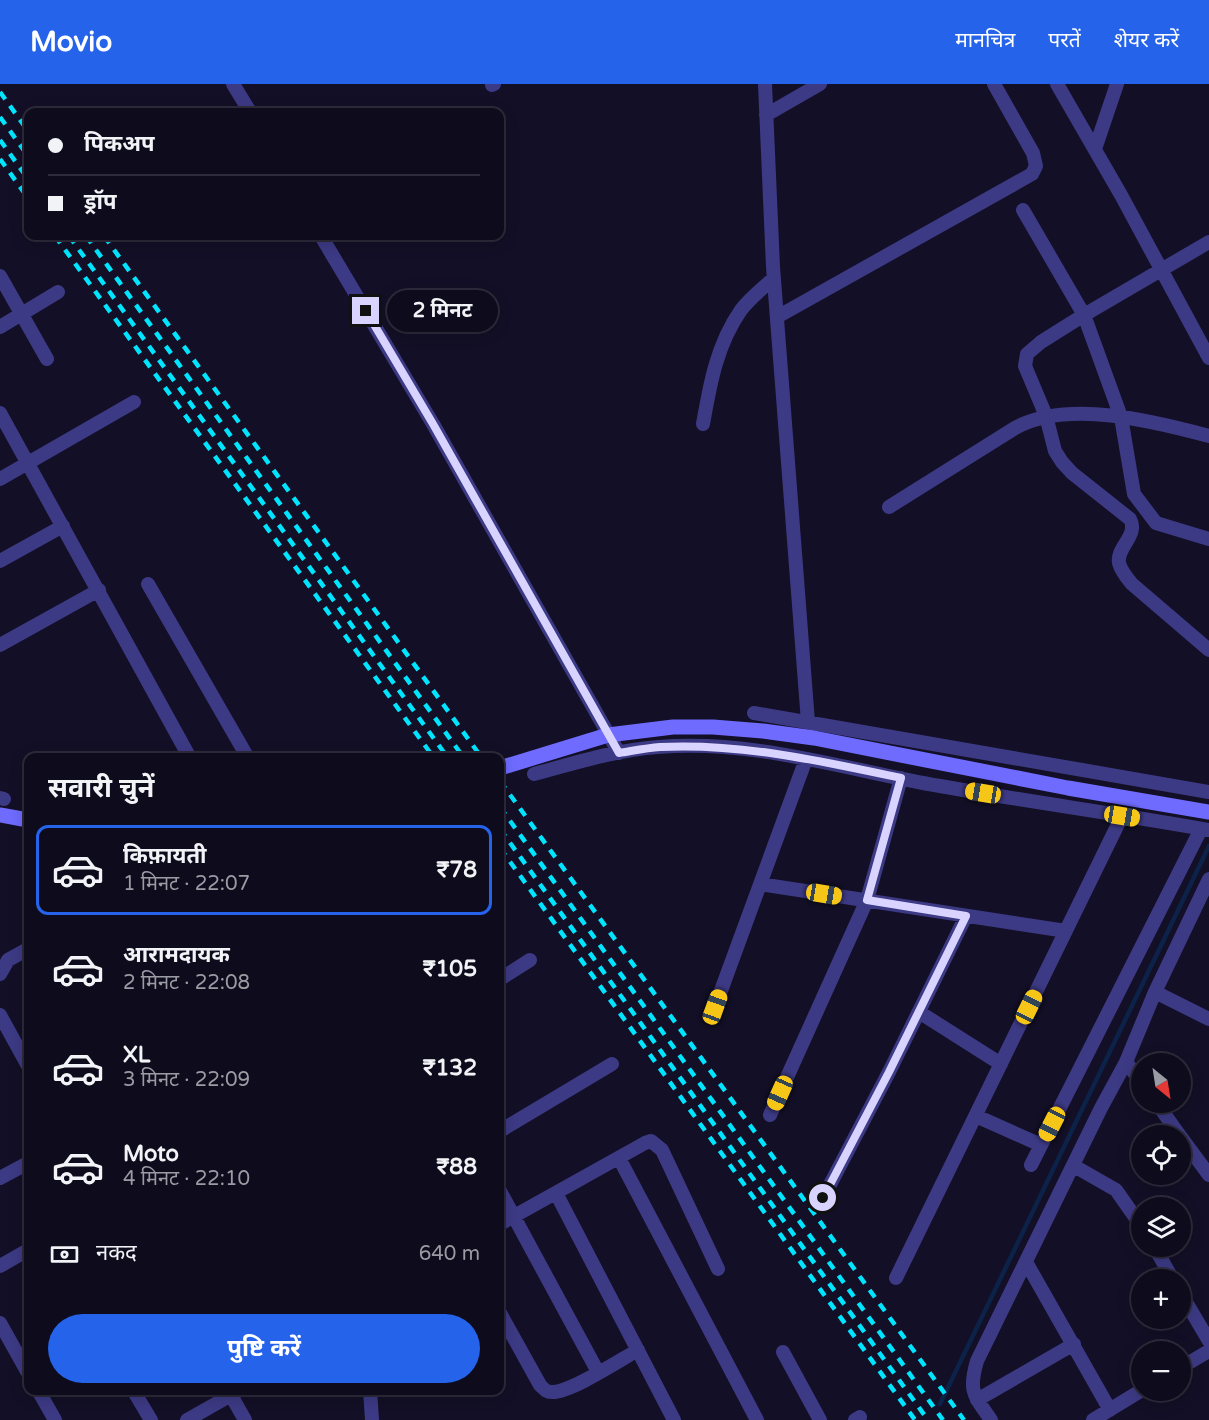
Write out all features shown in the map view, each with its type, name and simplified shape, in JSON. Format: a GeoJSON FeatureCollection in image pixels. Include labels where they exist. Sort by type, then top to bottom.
{"type":"FeatureCollection","features":[{"type":"Feature","properties":{"kind":"street"},"geometry":{"type":"LineString","coordinates":[[233,84],[248,108]]}},
{"type":"Feature","properties":{"kind":"street"},"geometry":{"type":"LineString","coordinates":[[765,84],[774,278],[808,722]]}},
{"type":"Feature","properties":{"kind":"street"},"geometry":{"type":"LineString","coordinates":[[766,115],[820,84]]}},
{"type":"Feature","properties":{"kind":"street"},"geometry":{"type":"LineString","coordinates":[[777,316],[1032,174],[1036,166],[1034,153],[994,84]]}},
{"type":"Feature","properties":{"kind":"street"},"geometry":{"type":"LineString","coordinates":[[1057,84],[1209,358]]}},
{"type":"Feature","properties":{"kind":"street"},"geometry":{"type":"LineString","coordinates":[[1095,149],[1118,84]]}},
{"type":"Feature","properties":{"kind":"street"},"geometry":{"type":"LineString","coordinates":[[1023,210],[1084,315],[1121,417],[1134,494],[1156,523],[1209,539]]}},
{"type":"Feature","properties":{"kind":"street"},"geometry":{"type":"LineString","coordinates":[[323,240],[433,424],[619,753]]}},
{"type":"Feature","properties":{"kind":"street"},"geometry":{"type":"LineString","coordinates":[[1209,242],[1041,342],[1027,354],[1025,366],[1046,416],[1055,451],[1062,462],[1072,473],[1130,519],[1133,525],[1133,530],[1119,557],[1119,565],[1126,576],[1132,584],[1209,650]]}},
{"type":"Feature","properties":{"kind":"street"},"geometry":{"type":"LineString","coordinates":[[0,276],[47,359]]}},
{"type":"Feature","properties":{"kind":"street"},"geometry":{"type":"LineString","coordinates":[[703,424],[711,378],[729,329],[742,308],[774,278]]}},
{"type":"Feature","properties":{"kind":"street"},"geometry":{"type":"LineString","coordinates":[[0,327],[58,292]]}},
{"type":"Feature","properties":{"kind":"street"},"geometry":{"type":"LineString","coordinates":[[0,479],[134,402]]}},
{"type":"Feature","properties":{"kind":"street"},"geometry":{"type":"LineString","coordinates":[[0,413],[187,753]]}},
{"type":"Feature","properties":{"kind":"street"},"geometry":{"type":"LineString","coordinates":[[889,507],[1015,428],[1029,420],[1046,416],[1121,417],[1154,421],[1209,436]]}},
{"type":"Feature","properties":{"kind":"street"},"geometry":{"type":"LineString","coordinates":[[0,561],[63,526]]}},
{"type":"Feature","properties":{"kind":"street"},"geometry":{"type":"LineString","coordinates":[[148,584],[245,753]]}},
{"type":"Feature","properties":{"kind":"street"},"geometry":{"type":"LineString","coordinates":[[0,645],[99,590]]}},
{"type":"Feature","properties":{"kind":"street"},"geometry":{"type":"LineString","coordinates":[[754,713],[1209,792]]}},
{"type":"Feature","properties":{"kind":"street"},"geometry":{"type":"LineString","coordinates":[[504,767],[608,735],[673,727],[713,727],[814,738],[1057,786],[1209,812]]}},
{"type":"Feature","properties":{"kind":"street"},"geometry":{"type":"LineString","coordinates":[[534,774],[619,753],[658,747],[725,747],[806,759],[901,778],[1205,830],[1031,1164]]}},
{"type":"Feature","properties":{"kind":"street"},"geometry":{"type":"LineString","coordinates":[[715,1007],[806,759]]}},
{"type":"Feature","properties":{"kind":"street"},"geometry":{"type":"LineString","coordinates":[[771,1115],[867,900],[901,778]]}},
{"type":"Feature","properties":{"kind":"street"},"geometry":{"type":"LineString","coordinates":[[1,804],[24,818]]}},
{"type":"Feature","properties":{"kind":"street"},"geometry":{"type":"LineString","coordinates":[[896,1278],[1122,816]]}},
{"type":"Feature","properties":{"kind":"street"},"geometry":{"type":"LineString","coordinates":[[991,1420],[972,1390],[972,1378],[977,1361],[1101,1108],[1126,1062],[1155,992],[1209,879]]}},
{"type":"Feature","properties":{"kind":"street"},"geometry":{"type":"LineString","coordinates":[[760,884],[1066,931]]}},
{"type":"Feature","properties":{"kind":"street"},"geometry":{"type":"LineString","coordinates":[[823,1198],[966,916]]}},
{"type":"Feature","properties":{"kind":"street"},"geometry":{"type":"LineString","coordinates":[[0,974],[8,960],[24,951]]}},
{"type":"Feature","properties":{"kind":"street"},"geometry":{"type":"LineString","coordinates":[[504,976],[530,960]]}},
{"type":"Feature","properties":{"kind":"street"},"geometry":{"type":"LineString","coordinates":[[1155,992],[1209,1019]]}},
{"type":"Feature","properties":{"kind":"street"},"geometry":{"type":"LineString","coordinates":[[919,1012],[1001,1064]]}},
{"type":"Feature","properties":{"kind":"street"},"geometry":{"type":"LineString","coordinates":[[0,1015],[23,1045]]}},
{"type":"Feature","properties":{"kind":"street"},"geometry":{"type":"LineString","coordinates":[[1126,1062],[1131,1069]]}},
{"type":"Feature","properties":{"kind":"street"},"geometry":{"type":"LineString","coordinates":[[504,1129],[612,1064]]}},
{"type":"Feature","properties":{"kind":"street"},"geometry":{"type":"LineString","coordinates":[[976,1116],[1041,1145]]}},
{"type":"Feature","properties":{"kind":"street"},"geometry":{"type":"LineString","coordinates":[[504,1222],[651,1141],[659,1146],[718,1269]]}},
{"type":"Feature","properties":{"kind":"street"},"geometry":{"type":"LineString","coordinates":[[1191,1149],[1208,1170]]}},
{"type":"Feature","properties":{"kind":"street"},"geometry":{"type":"LineString","coordinates":[[619,1158],[757,1420]]}},
{"type":"Feature","properties":{"kind":"street"},"geometry":{"type":"LineString","coordinates":[[0,1178],[24,1165]]}},
{"type":"Feature","properties":{"kind":"street"},"geometry":{"type":"LineString","coordinates":[[1074,1166],[1116,1190],[1131,1211]]}},
{"type":"Feature","properties":{"kind":"street"},"geometry":{"type":"LineString","coordinates":[[556,1193],[674,1420]]}},
{"type":"Feature","properties":{"kind":"street"},"geometry":{"type":"LineString","coordinates":[[504,1198],[598,1372]]}},
{"type":"Feature","properties":{"kind":"street"},"geometry":{"type":"LineString","coordinates":[[0,1266],[24,1252]]}},
{"type":"Feature","properties":{"kind":"street"},"geometry":{"type":"LineString","coordinates":[[1026,1262],[1110,1410]]}},
{"type":"Feature","properties":{"kind":"street"},"geometry":{"type":"LineString","coordinates":[[1191,1311],[1209,1341]]}},
{"type":"Feature","properties":{"kind":"street"},"geometry":{"type":"LineString","coordinates":[[504,1320],[540,1385],[547,1391],[567,1389],[638,1350]]}},
{"type":"Feature","properties":{"kind":"street"},"geometry":{"type":"LineString","coordinates":[[0,1323],[24,1366]]}},
{"type":"Feature","properties":{"kind":"street"},"geometry":{"type":"LineString","coordinates":[[977,1400],[1074,1344]]}},
{"type":"Feature","properties":{"kind":"street"},"geometry":{"type":"LineString","coordinates":[[1191,1362],[1209,1351]]}},
{"type":"Feature","properties":{"kind":"street"},"geometry":{"type":"LineString","coordinates":[[783,1352],[820,1420]]}},
{"type":"Feature","properties":{"kind":"street"},"geometry":{"type":"LineString","coordinates":[[41,1395],[55,1420]]}},
{"type":"Feature","properties":{"kind":"street"},"geometry":{"type":"LineString","coordinates":[[136,1395],[151,1420]]}},
{"type":"Feature","properties":{"kind":"street"},"geometry":{"type":"LineString","coordinates":[[187,1420],[228,1395]]}},
{"type":"Feature","properties":{"kind":"street"},"geometry":{"type":"LineString","coordinates":[[234,1395],[245,1420]]}},
{"type":"Feature","properties":{"kind":"street"},"geometry":{"type":"LineString","coordinates":[[370,1395],[372,1420]]}},
{"type":"Feature","properties":{"kind":"street"},"geometry":{"type":"LineString","coordinates":[[1093,1420],[1131,1397]]}},
{"type":"Feature","properties":{"kind":"waterway"},"geometry":{"type":"LineString","coordinates":[[940,1404],[1209,846]]}},
{"type":"Feature","properties":{"kind":"railway"},"geometry":{"type":"LineString","coordinates":[[0,92],[24,125]]}},
{"type":"Feature","properties":{"kind":"railway"},"geometry":{"type":"LineString","coordinates":[[0,117],[24,150]]}},
{"type":"Feature","properties":{"kind":"railway"},"geometry":{"type":"LineString","coordinates":[[0,140],[24,173]]}},
{"type":"Feature","properties":{"kind":"railway"},"geometry":{"type":"LineString","coordinates":[[0,159],[24,192]]}},
{"type":"Feature","properties":{"kind":"railway"},"geometry":{"type":"LineString","coordinates":[[58,240],[430,753]]}},
{"type":"Feature","properties":{"kind":"railway"},"geometry":{"type":"LineString","coordinates":[[72,240],[444,753]]}},
{"type":"Feature","properties":{"kind":"railway"},"geometry":{"type":"LineString","coordinates":[[89,240],[460,753]]}},
{"type":"Feature","properties":{"kind":"railway"},"geometry":{"type":"LineString","coordinates":[[107,240],[478,753]]}},
{"type":"Feature","properties":{"kind":"railway"},"geometry":{"type":"LineString","coordinates":[[504,787],[964,1420]]}},
{"type":"Feature","properties":{"kind":"railway"},"geometry":{"type":"LineString","coordinates":[[504,813],[943,1420]]}},
{"type":"Feature","properties":{"kind":"railway"},"geometry":{"type":"LineString","coordinates":[[504,835],[928,1420]]}},
{"type":"Feature","properties":{"kind":"railway"},"geometry":{"type":"LineString","coordinates":[[504,854],[915,1420]]}},
{"type":"Feature","properties":{"kind":"route"},"geometry":{"type":"LineString","coordinates":[[366,311],[433,424],[619,753],[658,747],[725,747],[770,752],[901,778],[867,900],[966,916],[889,1072],[823,1198]]}}]}
